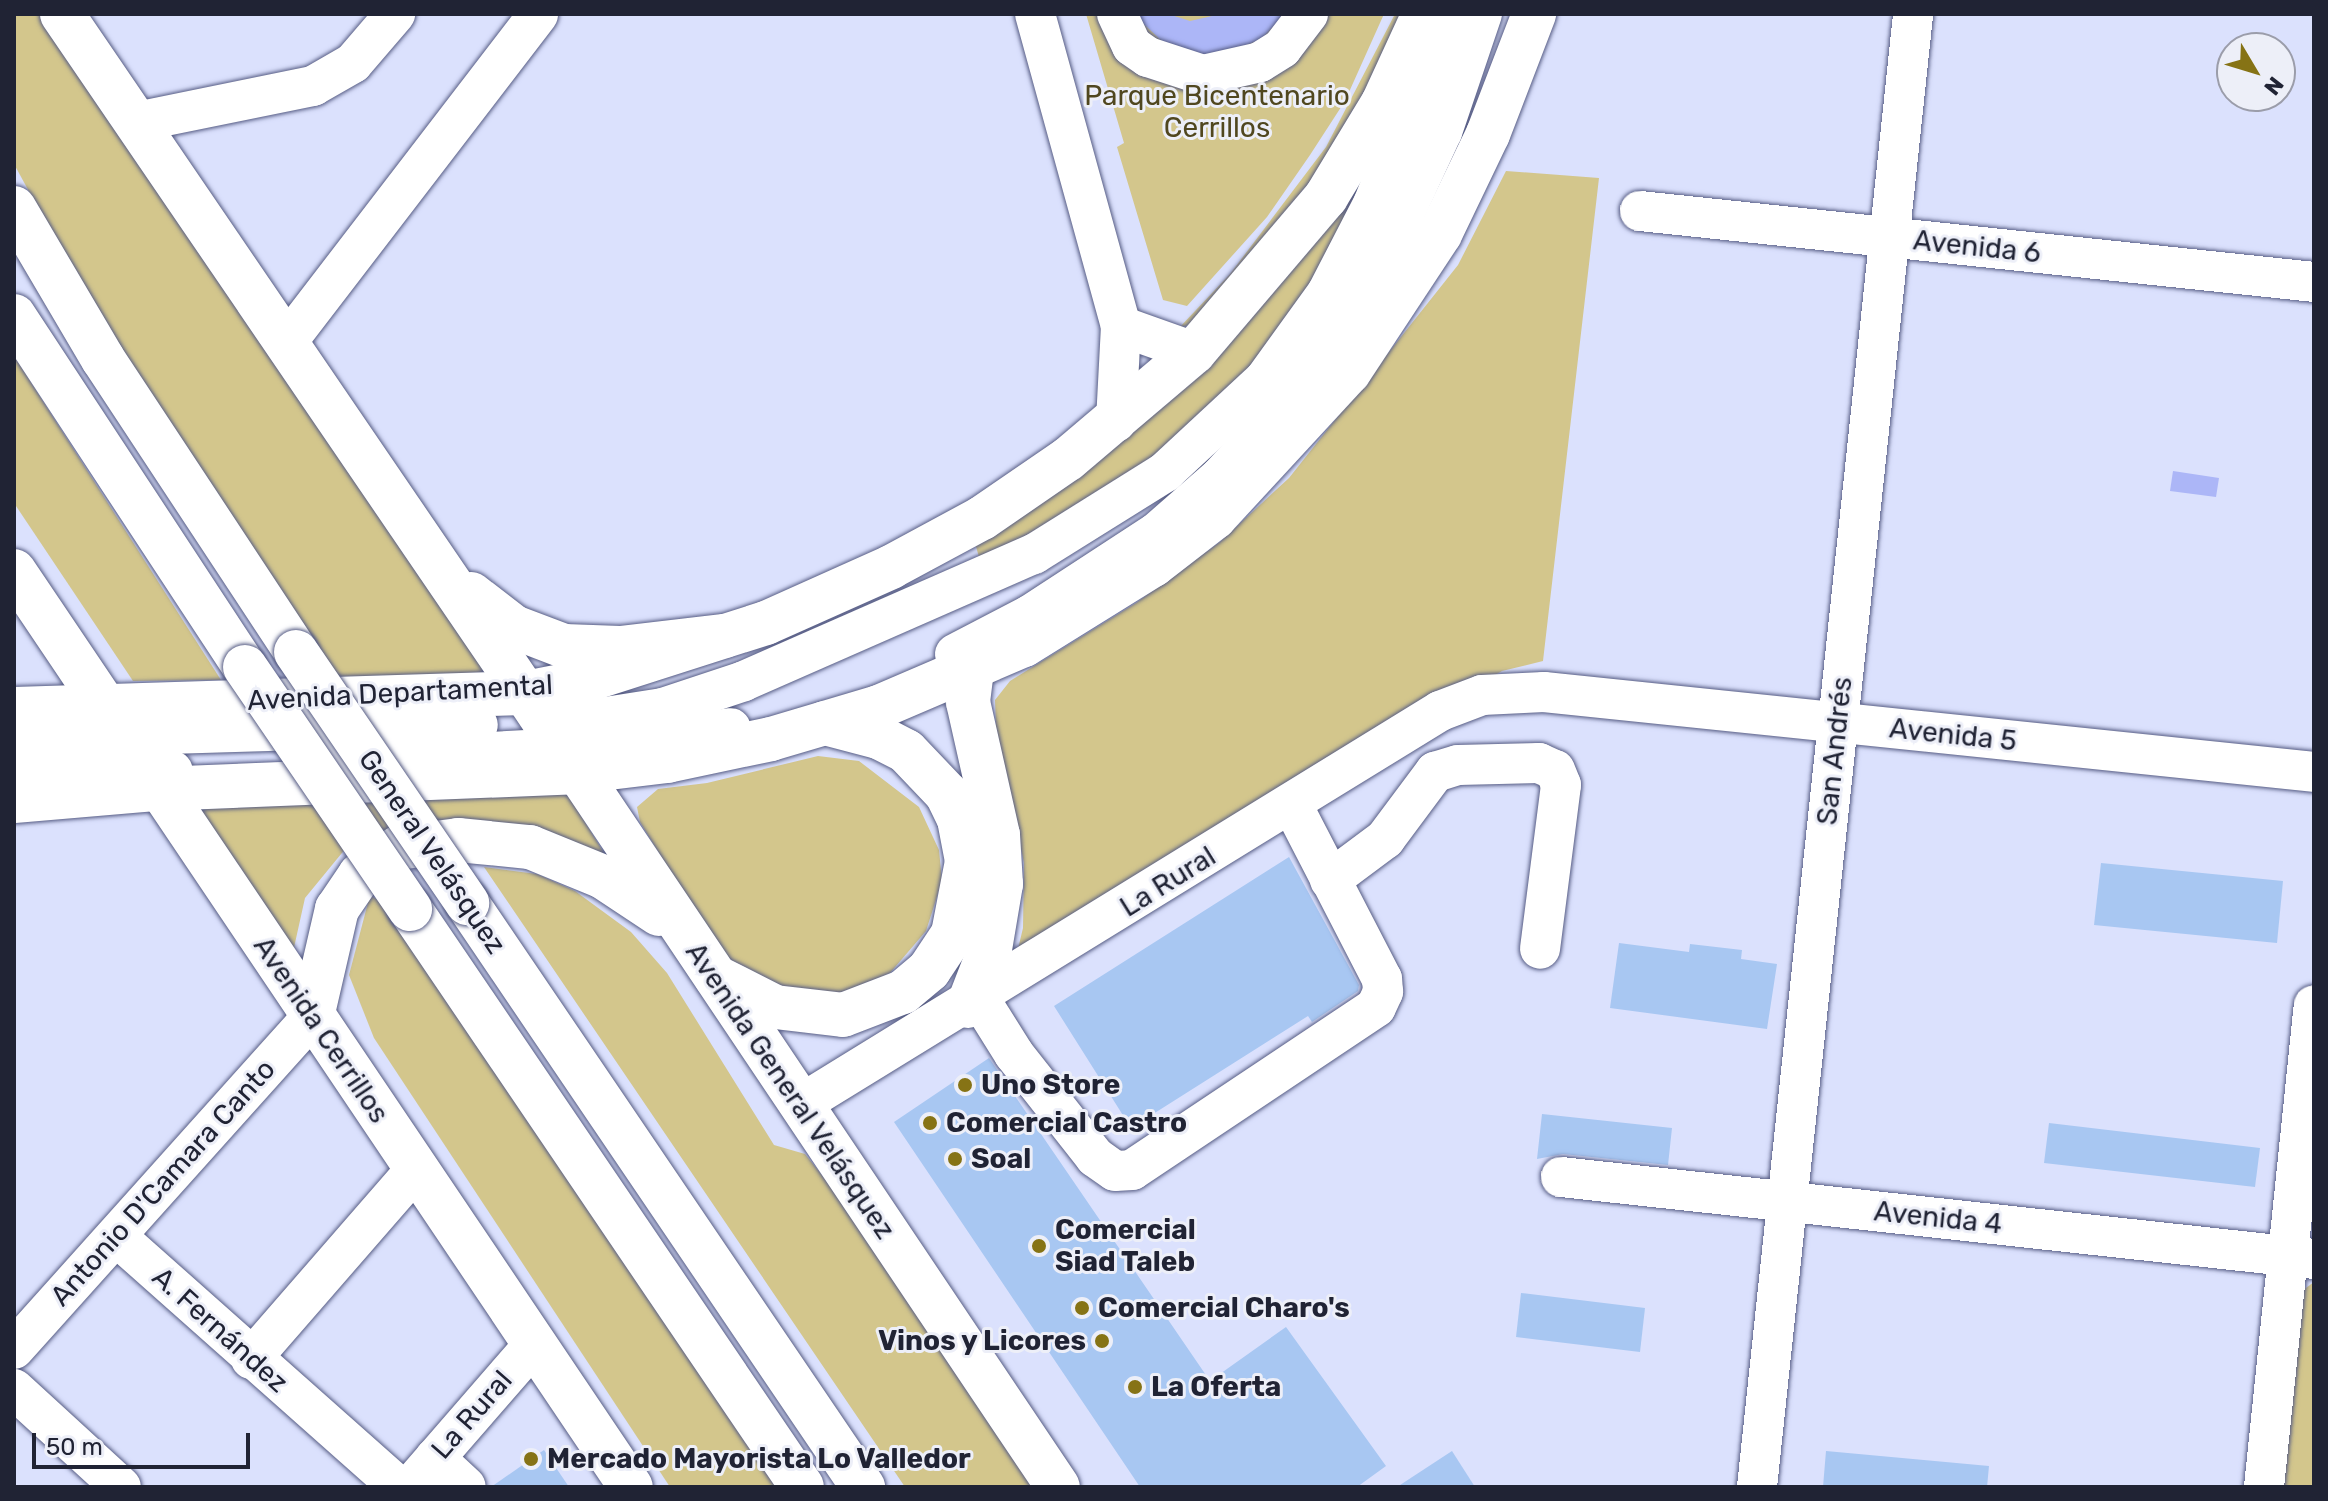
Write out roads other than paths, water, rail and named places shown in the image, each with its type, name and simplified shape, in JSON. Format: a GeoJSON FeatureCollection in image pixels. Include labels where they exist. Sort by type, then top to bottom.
{"type":"FeatureCollection","features":[{"type":"Feature","properties":{"kind":"main road"},"geometry":{"type":"LineString","coordinates":[[62,14],[437,564],[486,607],[545,642],[620,648],[724,636]]}},
{"type":"Feature","properties":{"kind":"main road","name":"Avenida Departamental"},"geometry":{"type":"LineString","coordinates":[[551,733],[581,682],[724,636],[841,590],[982,518],[1116,422],[1194,352],[1326,197],[1383,103],[1424,14]]}},
{"type":"Feature","properties":{"kind":"main road","name":"Avenida Departamental"},"geometry":{"type":"LineString","coordinates":[[14,709],[116,721],[551,733],[715,753],[825,723],[972,670],[1074,616],[1173,551],[1245,489],[1311,418],[1385,325],[1440,234],[1488,134],[1534,14]]}},
{"type":"Feature","properties":{"kind":"main road","name":"General Velásquez"},"geometry":{"type":"LineString","coordinates":[[14,208],[103,359],[296,652],[863,1487]]}},
{"type":"Feature","properties":{"kind":"main road","name":"General Velásquez"},"geometry":{"type":"LineString","coordinates":[[14,316],[245,667],[802,1487]]}},
{"type":"Feature","properties":{"kind":"main road","name":"Avenida General Velásquez"},"geometry":{"type":"LineString","coordinates":[[437,564],[680,930],[801,1104],[1058,1487]]}},
{"type":"Feature","properties":{"kind":"main road","name":"Avenida Cerrillos"},"geometry":{"type":"LineString","coordinates":[[14,571],[631,1487]]}},
{"type":"Feature","properties":{"kind":"main road"},"geometry":{"type":"LineString","coordinates":[[972,670],[968,702],[998,835],[1001,884],[996,927],[973,1002]]}},
{"type":"Feature","properties":{"kind":"main road"},"geometry":{"type":"LineString","coordinates":[[709,972],[775,1007],[843,1015],[874,1006],[910,987],[953,934],[965,893],[967,861],[961,827],[947,794],[926,767],[894,743],[825,723]]}},
{"type":"Feature","properties":{"kind":"main road","name":"Avenida Departamental"},"geometry":{"type":"LineString","coordinates":[[14,801],[551,733]]}},
{"type":"Feature","properties":{"kind":"main road"},"geometry":{"type":"LineString","coordinates":[[312,1017],[329,929],[344,896],[383,854],[418,843],[486,841],[554,855],[603,877],[680,930]]}},
{"type":"Feature","properties":{"kind":"street"},"geometry":{"type":"LineString","coordinates":[[136,122],[313,86],[353,63],[395,14]]}},
{"type":"Feature","properties":{"kind":"street"},"geometry":{"type":"LineString","coordinates":[[286,343],[538,14]]}},
{"type":"Feature","properties":{"kind":"street"},"geometry":{"type":"LineString","coordinates":[[1035,14],[1121,326],[1116,422]]}},
{"type":"Feature","properties":{"kind":"street"},"geometry":{"type":"LineString","coordinates":[[1117,14],[1132,46],[1148,57],[1203,75],[1231,73],[1270,56],[1308,14]]}},
{"type":"Feature","properties":{"kind":"street"},"geometry":{"type":"LineString","coordinates":[[551,733],[663,708],[744,681],[1034,554],[1165,472],[1265,379],[1327,293],[1373,204],[1449,14]]}},
{"type":"Feature","properties":{"kind":"street"},"geometry":{"type":"LineString","coordinates":[[551,733],[602,746],[720,730],[861,691],[992,636],[1156,533],[1255,440],[1338,334],[1423,175],[1482,14]]}},
{"type":"Feature","properties":{"kind":"street","name":"San Andrés"},"geometry":{"type":"LineString","coordinates":[[1757,1487],[1913,14]]}},
{"type":"Feature","properties":{"kind":"street","name":"Avenida 6"},"geometry":{"type":"LineString","coordinates":[[1640,211],[2314,282]]}},
{"type":"Feature","properties":{"kind":"street"},"geometry":{"type":"LineString","coordinates":[[1121,326],[1194,352]]}},
{"type":"Feature","properties":{"kind":"street","name":"La Rural"},"geometry":{"type":"LineString","coordinates":[[801,1104],[973,1002],[1460,702],[1502,691],[1544,692]]}},
{"type":"Feature","properties":{"kind":"street","name":"Avenida 5"},"geometry":{"type":"LineString","coordinates":[[1544,692],[2314,772]]}},
{"type":"Feature","properties":{"kind":"street"},"geometry":{"type":"LineString","coordinates":[[14,739],[116,721]]}},
{"type":"Feature","properties":{"kind":"street"},"geometry":{"type":"LineString","coordinates":[[14,762],[153,781]]}},
{"type":"Feature","properties":{"kind":"street"},"geometry":{"type":"LineString","coordinates":[[1330,880],[1385,839],[1435,772],[1458,765],[1539,763],[1555,770],[1561,785],[1540,949]]}},
{"type":"Feature","properties":{"kind":"street"},"geometry":{"type":"LineString","coordinates":[[973,1002],[1095,1157],[1115,1171],[1132,1170],[1376,1007],[1383,992],[1382,979],[1292,805]]}},
{"type":"Feature","properties":{"kind":"street"},"geometry":{"type":"LineString","coordinates":[[2264,1487],[2301,1257],[2314,1006]]}},
{"type":"Feature","properties":{"kind":"street","name":"Antonio D'Camara Canto"},"geometry":{"type":"LineString","coordinates":[[14,1349],[312,1017]]}},
{"type":"Feature","properties":{"kind":"street"},"geometry":{"type":"LineString","coordinates":[[251,1359],[416,1169]]}},
{"type":"Feature","properties":{"kind":"street","name":"Avenida 4"},"geometry":{"type":"LineString","coordinates":[[1561,1177],[2301,1257]]}},
{"type":"Feature","properties":{"kind":"street","name":"A. Fernández"},"geometry":{"type":"LineString","coordinates":[[116,1236],[251,1359],[399,1487]]}},
{"type":"Feature","properties":{"kind":"street","name":"La Rural"},"geometry":{"type":"LineString","coordinates":[[422,1473],[535,1343]]}},
{"type":"Feature","properties":{"kind":"street"},"geometry":{"type":"LineString","coordinates":[[14,1389],[121,1487]]}},
{"type":"Feature","properties":{"kind":"street"},"geometry":{"type":"LineString","coordinates":[[422,1473],[466,1487]]}},
{"type":"Feature","properties":{"kind":"water"},"geometry":{"type":"Polygon","coordinates":[[[1133,14],[1168,14],[1190,21],[1221,14],[1285,14],[1261,39],[1221,55],[1195,55],[1165,44],[1133,14]]]}},
{"type":"Feature","properties":{"kind":"water"},"geometry":{"type":"Polygon","coordinates":[[[2173,471],[2219,478],[2216,497],[2170,491],[2173,471]]]}},
{"type":"Feature","properties":{"kind":"place","name":"Uno Store"},"geometry":{"type":"Point","coordinates":[965,1085]}},
{"type":"Feature","properties":{"kind":"place","name":"Comercial Castro"},"geometry":{"type":"Point","coordinates":[930,1123]}},
{"type":"Feature","properties":{"kind":"place","name":"Soal"},"geometry":{"type":"Point","coordinates":[955,1159]}},
{"type":"Feature","properties":{"kind":"place","name":"Comercial Siad Taleb"},"geometry":{"type":"Point","coordinates":[1039,1246]}},
{"type":"Feature","properties":{"kind":"place","name":"Comercial Charo's"},"geometry":{"type":"Point","coordinates":[1082,1308]}},
{"type":"Feature","properties":{"kind":"place","name":"Vinos y Licores"},"geometry":{"type":"Point","coordinates":[1102,1341]}},
{"type":"Feature","properties":{"kind":"place","name":"La Oferta"},"geometry":{"type":"Point","coordinates":[1135,1387]}},
{"type":"Feature","properties":{"kind":"place","name":"Mercado Mayorista Lo Valledor"},"geometry":{"type":"Point","coordinates":[531,1459]}},
{"type":"Feature","properties":{"kind":"park label","name":"Parque Bicentenario Cerrillos"},"geometry":{"type":"Point","coordinates":[1217,112]}}]}
